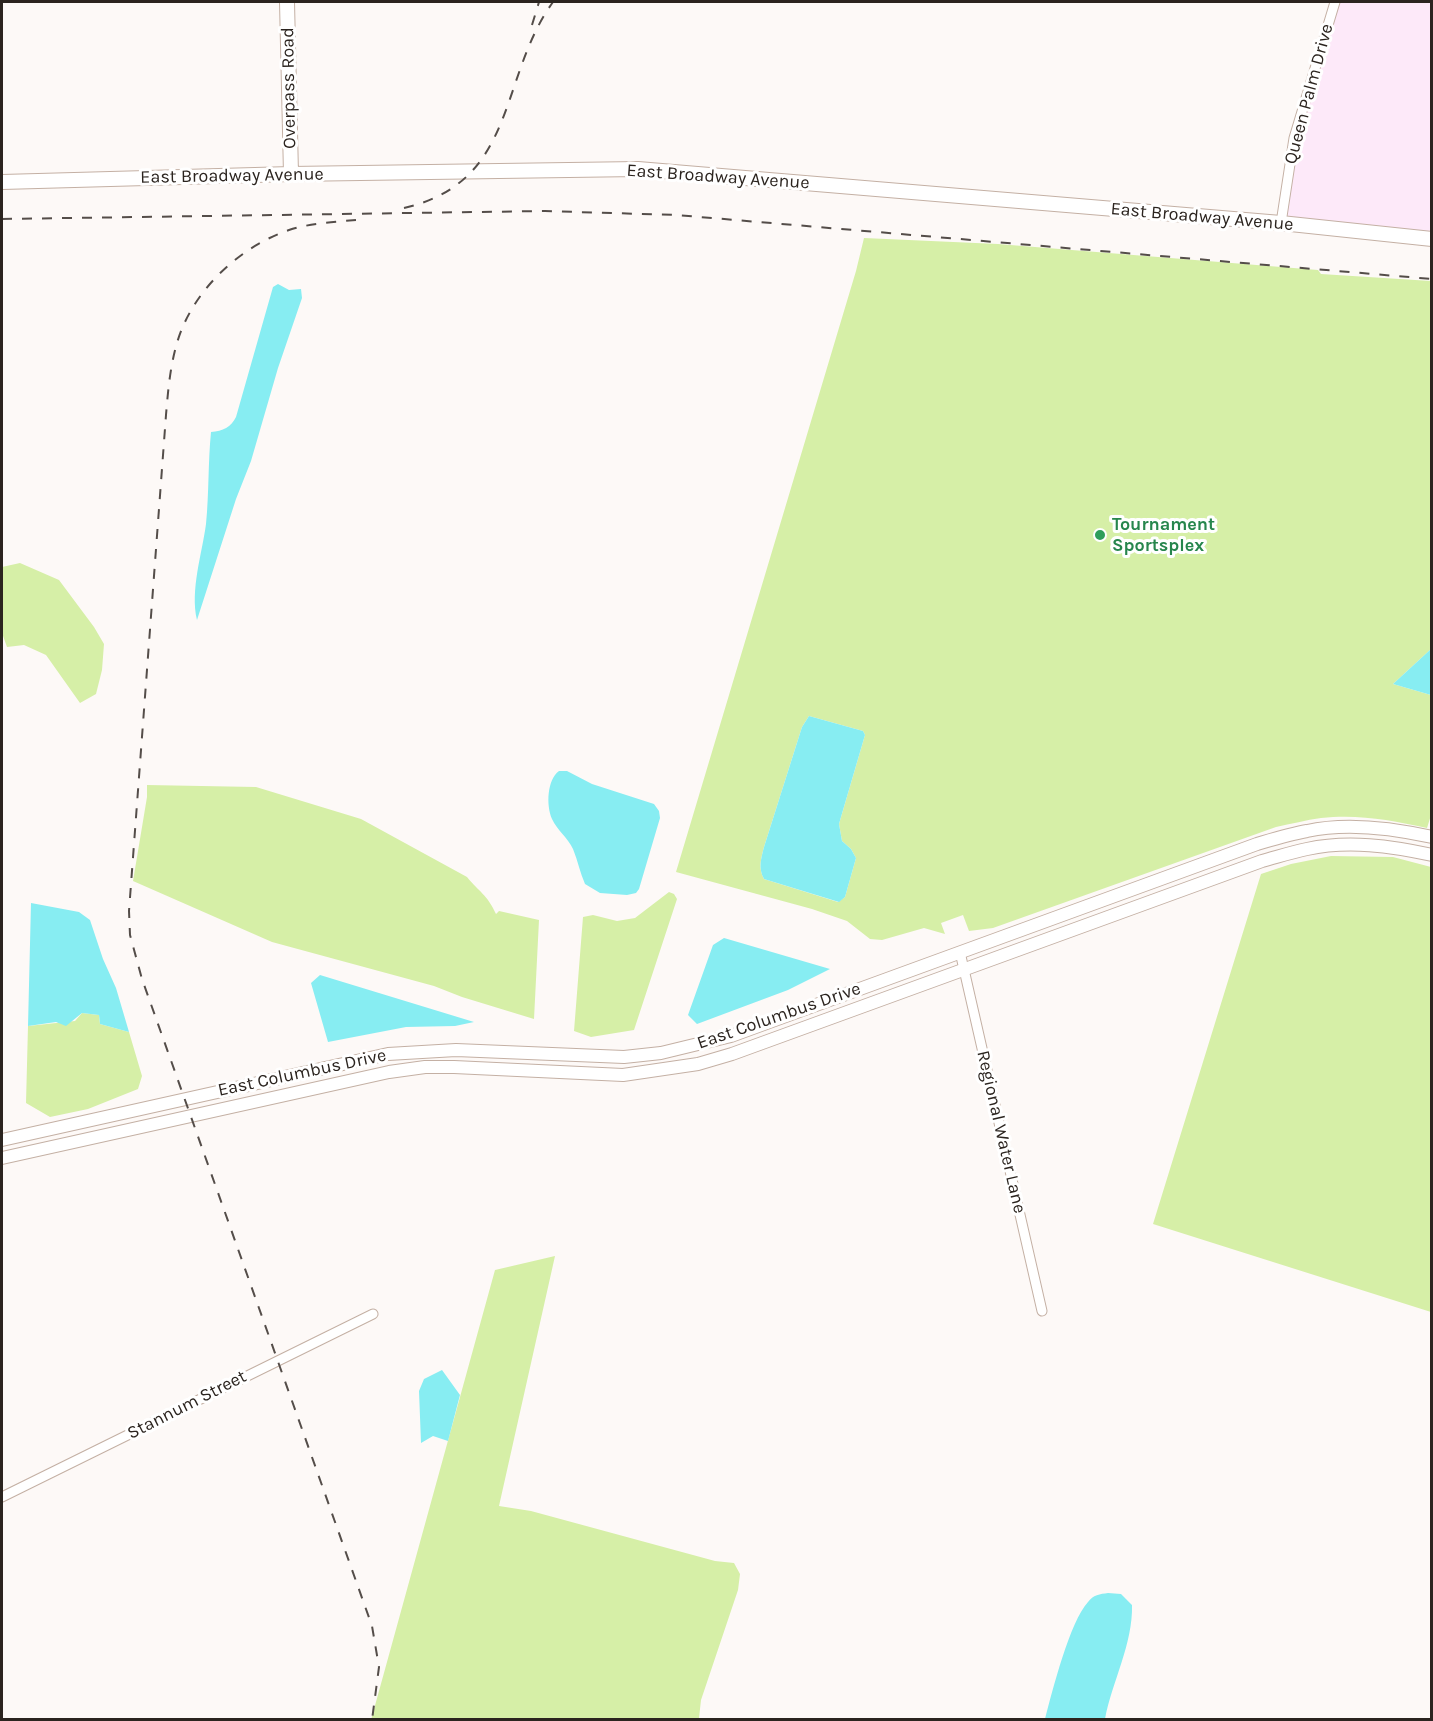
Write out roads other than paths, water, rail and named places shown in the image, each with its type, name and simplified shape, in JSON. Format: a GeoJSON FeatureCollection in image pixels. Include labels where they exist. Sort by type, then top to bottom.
{"type":"FeatureCollection","features":[{"type":"Feature","properties":{"kind":"main road","name":"Overpass Road"},"geometry":{"type":"LineString","coordinates":[[287,2],[291,174]]}},
{"type":"Feature","properties":{"kind":"main road","name":"East Broadway Avenue"},"geometry":{"type":"LineString","coordinates":[[2,182],[291,174],[638,169],[1281,223],[1431,239]]}},
{"type":"Feature","properties":{"kind":"street","name":"Queen Palm Drive"},"geometry":{"type":"LineString","coordinates":[[1281,223],[1293,138],[1335,2]]}},
{"type":"Feature","properties":{"kind":"street","name":"East Columbus Drive"},"geometry":{"type":"LineString","coordinates":[[4,1139],[388,1054],[456,1050],[624,1057],[697,1046],[731,1036],[1257,844],[1308,830],[1344,827],[1406,831],[1431,837]]}},
{"type":"Feature","properties":{"kind":"street","name":"East Columbus Drive"},"geometry":{"type":"LineString","coordinates":[[6,1157],[389,1072],[425,1067],[623,1075],[698,1064],[732,1054],[1262,861],[1308,848],[1372,845],[1431,855]]}},
{"type":"Feature","properties":{"kind":"street","name":"Regional Water Lane"},"geometry":{"type":"LineString","coordinates":[[960,952],[1042,1311]]}},
{"type":"Feature","properties":{"kind":"street"},"geometry":{"type":"LineString","coordinates":[[554,1073],[555,1055]]}},
{"type":"Feature","properties":{"kind":"street"},"geometry":{"type":"LineString","coordinates":[[4,1139],[6,1157]]}},
{"type":"Feature","properties":{"kind":"street","name":"Stannum Street"},"geometry":{"type":"LineString","coordinates":[[2,1497],[373,1314]]}},
{"type":"Feature","properties":{"kind":"water"},"geometry":{"type":"Polygon","coordinates":[[[278,284],[289,290],[301,289],[302,298],[278,368],[251,461],[236,499],[197,620],[195,597],[206,524],[211,432],[226,428],[236,417],[273,287],[278,284]]]}},
{"type":"Feature","properties":{"kind":"water"},"geometry":{"type":"Polygon","coordinates":[[[1431,649],[1431,695],[1393,684],[1431,649]]]}},
{"type":"Feature","properties":{"kind":"water"},"geometry":{"type":"Polygon","coordinates":[[[809,716],[863,731],[865,735],[839,824],[842,841],[851,849],[856,858],[845,897],[839,902],[764,879],[761,871],[764,847],[802,727],[809,716]]]}},
{"type":"Feature","properties":{"kind":"water"},"geometry":{"type":"Polygon","coordinates":[[[559,771],[567,771],[592,784],[654,804],[659,811],[660,818],[636,893],[627,895],[600,893],[585,884],[573,849],[554,823],[550,813],[548,800],[550,786],[559,771]]]}},
{"type":"Feature","properties":{"kind":"water"},"geometry":{"type":"Polygon","coordinates":[[[31,903],[79,912],[90,920],[116,988],[129,1032],[100,1024],[99,1015],[82,1013],[66,1026],[56,1022],[28,1026],[31,903]]]}},
{"type":"Feature","properties":{"kind":"water"},"geometry":{"type":"Polygon","coordinates":[[[724,938],[830,969],[788,990],[697,1024],[688,1015],[713,945],[724,938]]]}},
{"type":"Feature","properties":{"kind":"water"},"geometry":{"type":"Polygon","coordinates":[[[320,975],[474,1022],[455,1026],[406,1027],[328,1042],[311,983],[320,975]]]}},
{"type":"Feature","properties":{"kind":"water"},"geometry":{"type":"Polygon","coordinates":[[[442,1370],[460,1395],[448,1441],[433,1436],[421,1443],[419,1391],[424,1379],[442,1370]]]}},
{"type":"Feature","properties":{"kind":"water"},"geometry":{"type":"Polygon","coordinates":[[[1121,1594],[1132,1605],[1126,1648],[1105,1719],[1045,1719],[1062,1658],[1081,1611],[1097,1595],[1121,1594]]]}},
{"type":"Feature","properties":{"kind":"railway"},"geometry":{"type":"LineString","coordinates":[[532,25],[539,2]]}},
{"type":"Feature","properties":{"kind":"railway"},"geometry":{"type":"LineString","coordinates":[[404,208],[441,195],[468,176],[487,151],[501,124],[535,32],[553,2]]}},
{"type":"Feature","properties":{"kind":"railway"},"geometry":{"type":"LineString","coordinates":[[2,219],[545,211],[676,215],[1432,279]]}},
{"type":"Feature","properties":{"kind":"railway"},"geometry":{"type":"LineString","coordinates":[[356,220],[323,223],[289,230],[253,248],[220,273],[206,289],[184,324],[177,343],[167,406],[129,911],[130,935],[142,979],[372,1626],[379,1667],[372,1720]]}},
{"type":"Feature","properties":{"kind":"place","name":"Tournament Sportsplex"},"geometry":{"type":"Point","coordinates":[1100,535]}}]}
